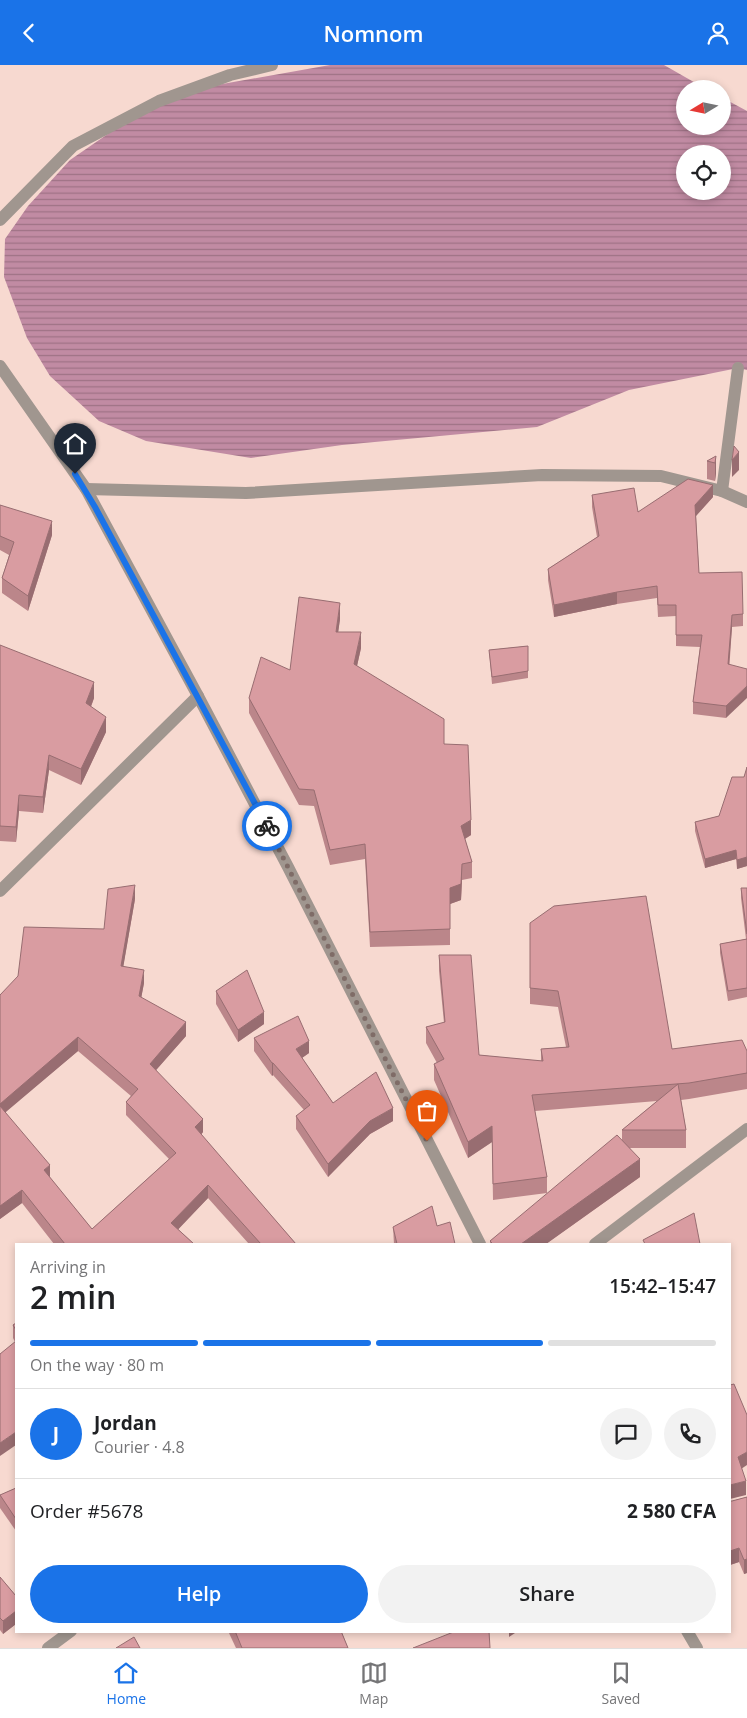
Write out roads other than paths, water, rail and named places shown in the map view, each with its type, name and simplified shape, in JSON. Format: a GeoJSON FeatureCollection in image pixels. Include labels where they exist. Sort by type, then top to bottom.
{"type":"FeatureCollection","features":[{"type":"Feature","properties":{"kind":"street"},"geometry":{"type":"LineString","coordinates":[[0,221],[73,146],[159,101],[230,75],[272,65]]}},
{"type":"Feature","properties":{"kind":"street"},"geometry":{"type":"LineString","coordinates":[[0,366],[86,489],[297,884],[479,1243]]}},
{"type":"Feature","properties":{"kind":"street"},"geometry":{"type":"LineString","coordinates":[[722,491],[738,368]]}},
{"type":"Feature","properties":{"kind":"street"},"geometry":{"type":"LineString","coordinates":[[86,489],[246,493],[552,475],[661,476],[722,491],[747,502]]}},
{"type":"Feature","properties":{"kind":"street"},"geometry":{"type":"LineString","coordinates":[[0,891],[198,696]]}},
{"type":"Feature","properties":{"kind":"street"},"geometry":{"type":"LineString","coordinates":[[597,1243],[747,1129]]}},
{"type":"Feature","properties":{"kind":"street"},"geometry":{"type":"LineString","coordinates":[[48,1648],[68,1633]]}},
{"type":"Feature","properties":{"kind":"street"},"geometry":{"type":"LineString","coordinates":[[688,1633],[697,1648]]}}]}
